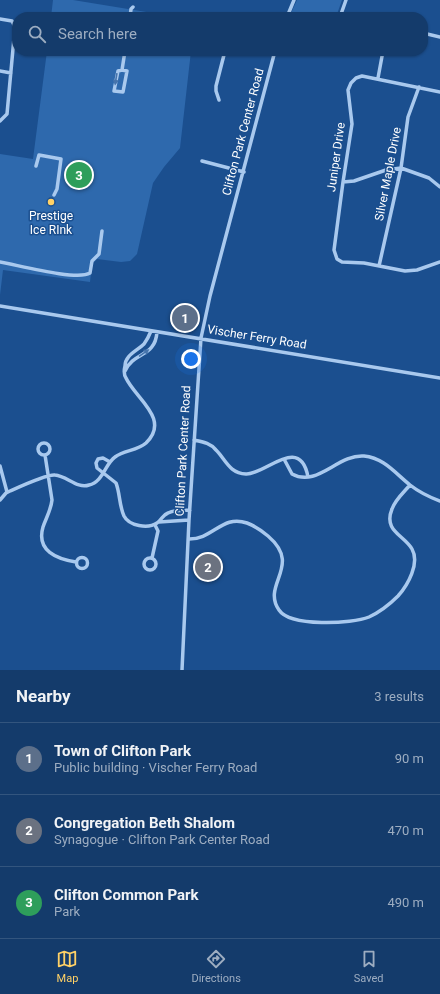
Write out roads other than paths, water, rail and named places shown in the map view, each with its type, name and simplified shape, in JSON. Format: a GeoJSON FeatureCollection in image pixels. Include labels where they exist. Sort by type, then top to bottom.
{"type":"FeatureCollection","features":[{"type":"Feature","properties":{"kind":"street"},"geometry":{"type":"LineString","coordinates":[[289,12],[294,0]]}},
{"type":"Feature","properties":{"kind":"street"},"geometry":{"type":"LineString","coordinates":[[342,12],[346,0]]}},
{"type":"Feature","properties":{"kind":"street"},"geometry":{"type":"LineString","coordinates":[[131,12],[131,8],[133,7]]}},
{"type":"Feature","properties":{"kind":"street"},"geometry":{"type":"LineString","coordinates":[[0,19],[12,21]]}},
{"type":"Feature","properties":{"kind":"street"},"geometry":{"type":"LineString","coordinates":[[428,34],[440,37]]}},
{"type":"Feature","properties":{"kind":"street"},"geometry":{"type":"LineString","coordinates":[[1,120],[7,114],[12,56]]}},
{"type":"Feature","properties":{"kind":"street"},"geometry":{"type":"LineString","coordinates":[[122,70],[126,71],[123,92],[114,91],[118,71],[122,70],[124,56]]}},
{"type":"Feature","properties":{"kind":"street"},"geometry":{"type":"LineString","coordinates":[[219,100],[216,86],[224,56]]}},
{"type":"Feature","properties":{"kind":"street","name":"Clifton Park Center Road"},"geometry":{"type":"LineString","coordinates":[[182,670],[189,520],[201,338],[212,289],[274,56]]}},
{"type":"Feature","properties":{"kind":"street"},"geometry":{"type":"LineString","coordinates":[[378,78],[382,56]]}},
{"type":"Feature","properties":{"kind":"street"},"geometry":{"type":"LineString","coordinates":[[0,71],[11,73]]}},
{"type":"Feature","properties":{"kind":"street","name":"Juniper Drive"},"geometry":{"type":"LineString","coordinates":[[379,266],[364,263],[342,262],[337,259],[334,250],[352,124],[348,90],[351,83],[356,78],[362,76],[378,78],[440,92]]}},
{"type":"Feature","properties":{"kind":"street","name":"Silver Maple Drive"},"geometry":{"type":"LineString","coordinates":[[379,266],[401,168],[408,117],[419,87]]}},
{"type":"Feature","properties":{"kind":"street"},"geometry":{"type":"LineString","coordinates":[[36,166],[39,155],[61,159],[57,189],[54,195]]}},
{"type":"Feature","properties":{"kind":"street"},"geometry":{"type":"LineString","coordinates":[[202,161],[244,172]]}},
{"type":"Feature","properties":{"kind":"street"},"geometry":{"type":"LineString","coordinates":[[343,182],[386,170],[401,168],[429,178],[440,187]]}},
{"type":"Feature","properties":{"kind":"street"},"geometry":{"type":"LineString","coordinates":[[0,262],[39,270],[85,275],[90,273],[92,261],[99,254],[102,231]]}},
{"type":"Feature","properties":{"kind":"street"},"geometry":{"type":"LineString","coordinates":[[379,266],[405,272],[417,270],[440,262]]}},
{"type":"Feature","properties":{"kind":"street","name":"Vischer Ferry Road"},"geometry":{"type":"LineString","coordinates":[[0,306],[440,378]]}},
{"type":"Feature","properties":{"kind":"street"},"geometry":{"type":"LineString","coordinates":[[0,500],[7,492],[55,474],[77,484],[86,486],[97,482],[110,462],[117,456],[144,445],[151,436],[154,428],[154,419],[152,413],[126,379],[125,364],[126,360],[145,342],[151,331]]}},
{"type":"Feature","properties":{"kind":"street"},"geometry":{"type":"LineString","coordinates":[[125,372],[131,361],[147,352],[154,345],[157,332]]}},
{"type":"Feature","properties":{"kind":"street"},"geometry":{"type":"LineString","coordinates":[[194,440],[207,443],[212,446],[229,467],[240,473],[250,474],[258,472],[275,462],[290,458],[298,460],[305,468],[308,477]]}},
{"type":"Feature","properties":{"kind":"street"},"geometry":{"type":"LineString","coordinates":[[45,455],[52,500],[51,507],[41,533],[43,545],[57,558],[76,562]]}},
{"type":"Feature","properties":{"kind":"street"},"geometry":{"type":"LineString","coordinates":[[284,459],[292,474],[296,476],[308,477],[317,475],[347,460],[364,456],[382,461],[410,485],[440,501]]}},
{"type":"Feature","properties":{"kind":"street"},"geometry":{"type":"LineString","coordinates":[[110,462],[100,458],[96,461],[97,468],[116,483],[121,507],[127,520],[133,524],[141,526],[155,525],[168,513],[190,510]]}},
{"type":"Feature","properties":{"kind":"street"},"geometry":{"type":"LineString","coordinates":[[0,466],[7,492]]}},
{"type":"Feature","properties":{"kind":"street"},"geometry":{"type":"LineString","coordinates":[[188,539],[205,536],[226,523],[248,523],[272,540],[277,545],[282,555],[281,573],[274,595],[275,603],[279,611],[284,616],[334,624],[360,620],[369,617],[386,607],[405,586],[414,567],[414,553],[411,547],[396,534],[390,518],[394,505],[410,485]]}},
{"type":"Feature","properties":{"kind":"street"},"geometry":{"type":"LineString","coordinates":[[159,522],[189,520]]}},
{"type":"Feature","properties":{"kind":"street"},"geometry":{"type":"LineString","coordinates":[[152,558],[158,531],[155,525]]}},
{"type":"Feature","properties":{"kind":"place","name":"Clifton Common Park"},"geometry":{"type":"Point","coordinates":[79,175]}},
{"type":"Feature","properties":{"kind":"place","name":"Prestige Ice RInk"},"geometry":{"type":"Point","coordinates":[51,202]}},
{"type":"Feature","properties":{"kind":"place","name":"Town of Clifton Park"},"geometry":{"type":"Point","coordinates":[185,318]}},
{"type":"Feature","properties":{"kind":"place","name":"Congregation Beth Shalom"},"geometry":{"type":"Point","coordinates":[208,567]}}]}
